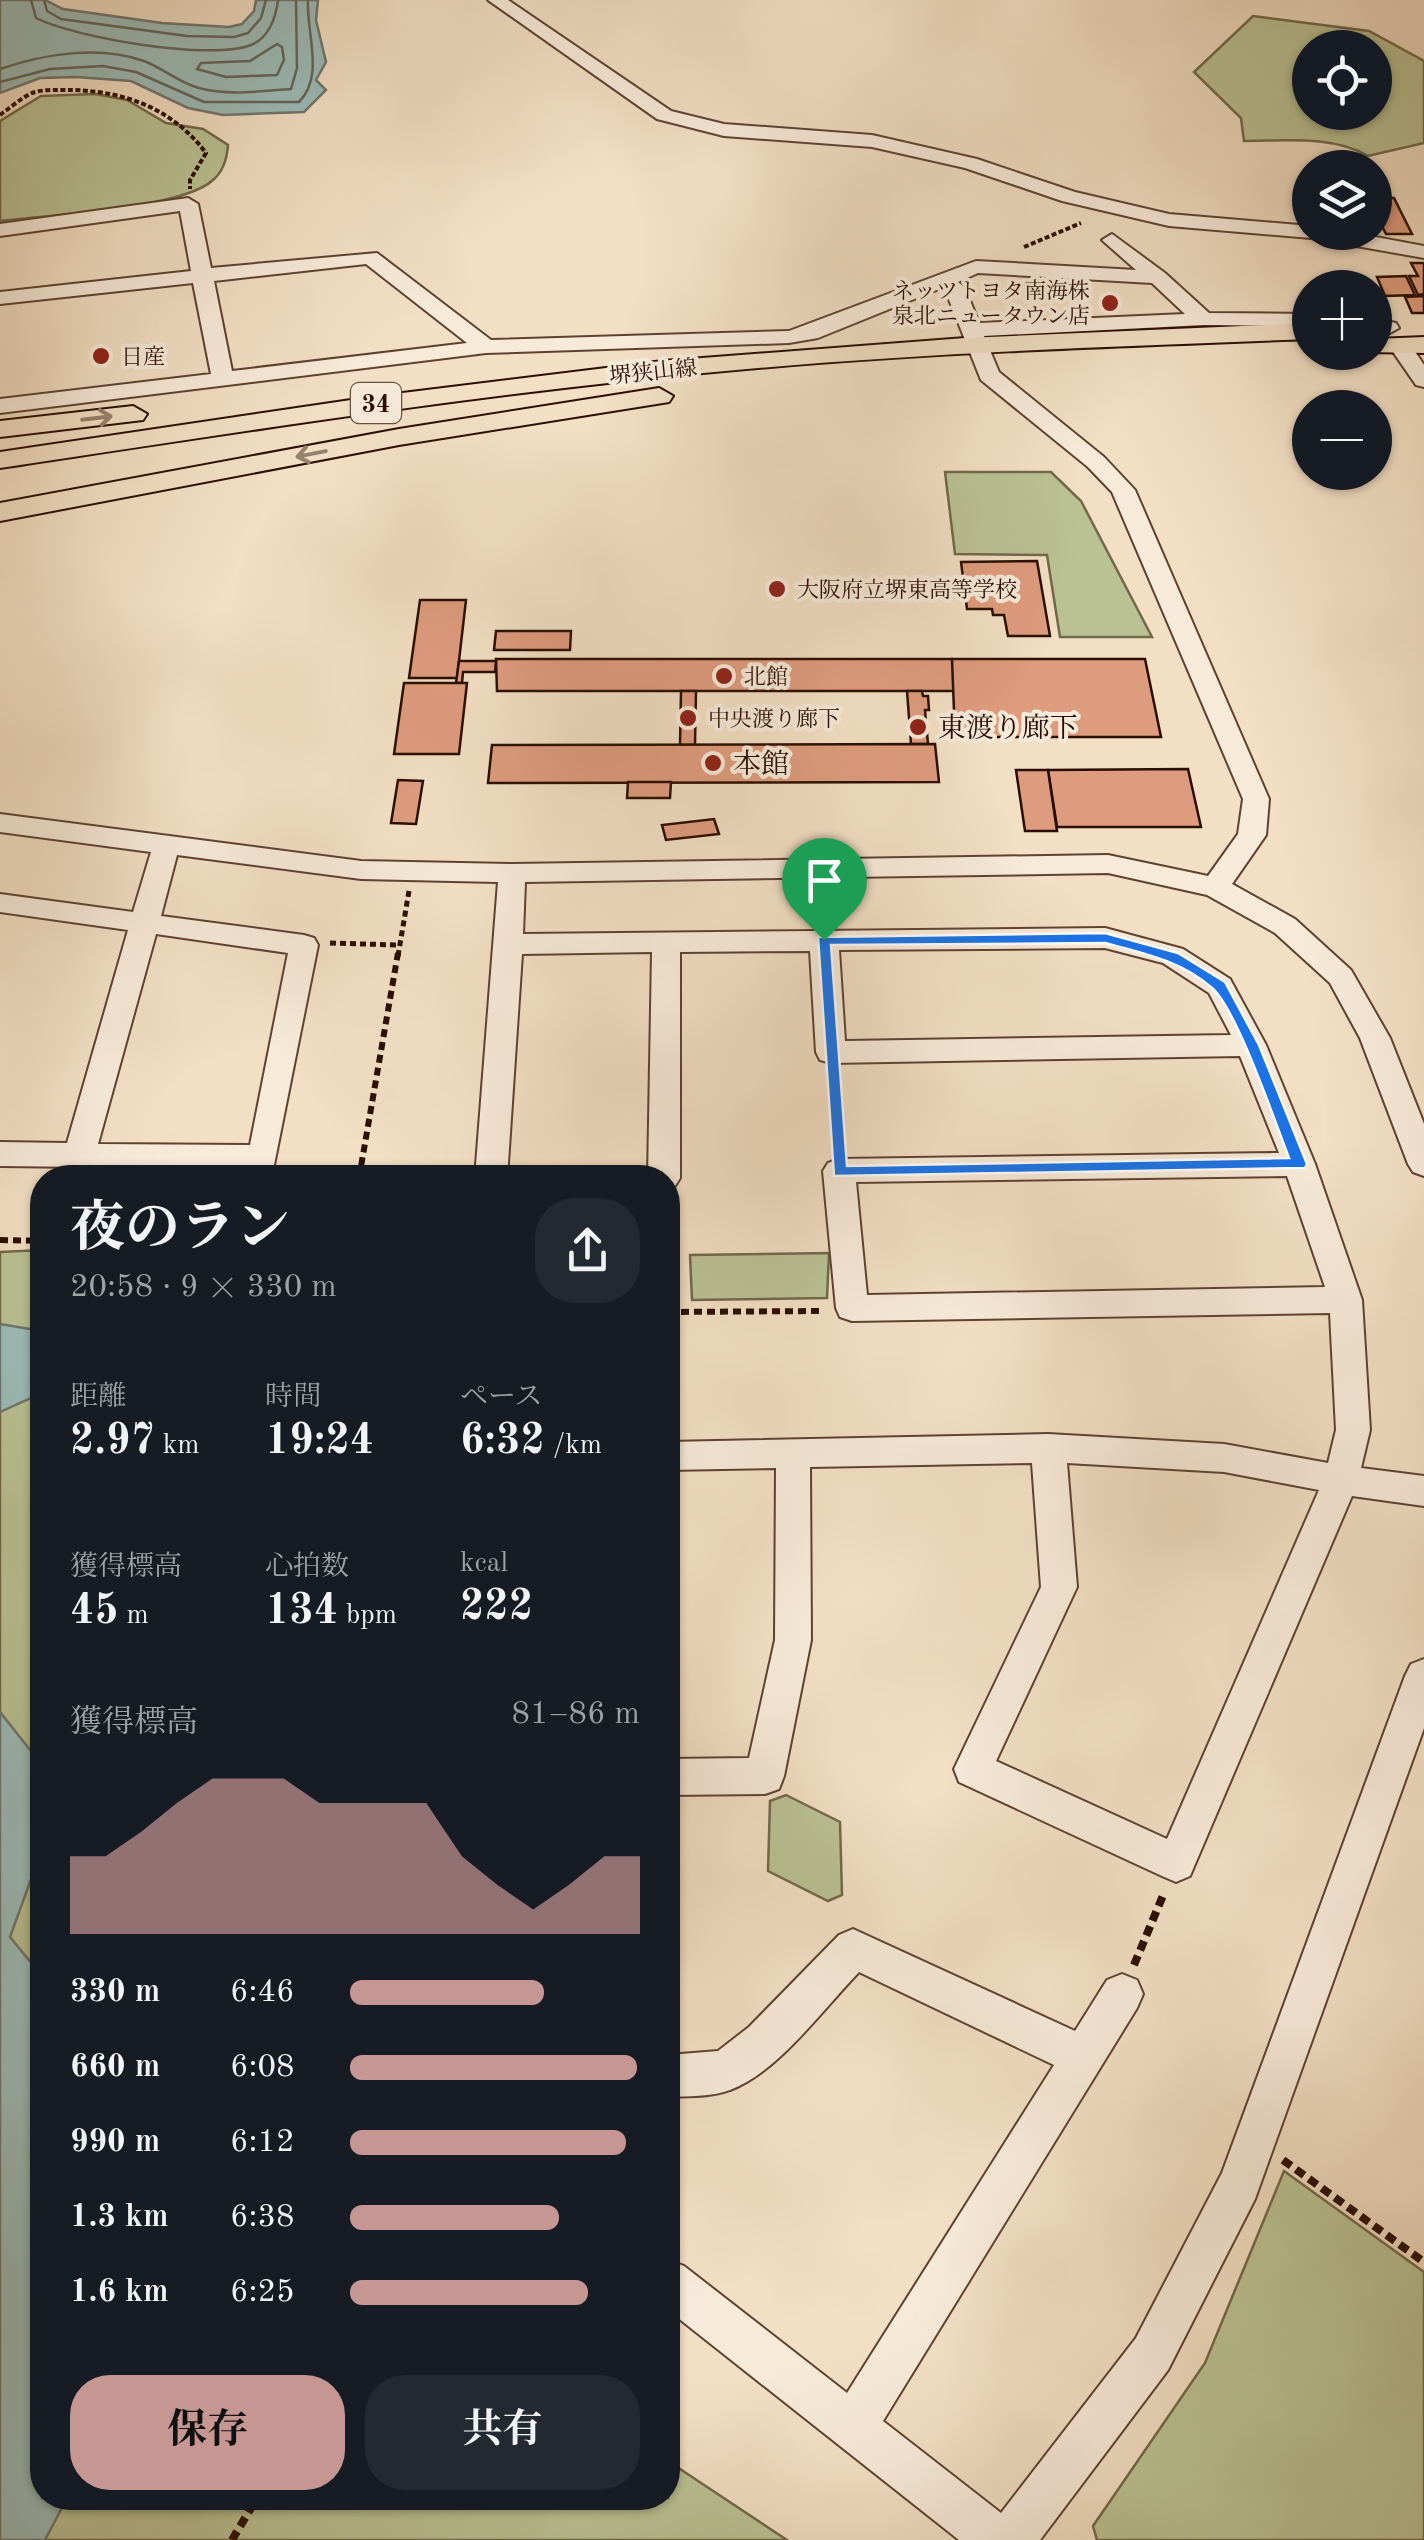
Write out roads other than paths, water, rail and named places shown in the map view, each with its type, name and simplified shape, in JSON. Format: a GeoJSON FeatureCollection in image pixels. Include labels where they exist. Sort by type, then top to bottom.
{"type":"FeatureCollection","features":[{"type":"Feature","properties":{"kind":"main road"},"geometry":{"type":"LineString","coordinates":[[1392,335],[1424,327]]}},
{"type":"Feature","properties":{"kind":"main road","name":"堺狭山線"},"geometry":{"type":"LineString","coordinates":[[0,478],[383,421],[974,345],[1292,332]]}},
{"type":"Feature","properties":{"kind":"main road","name":"堺狭山線"},"geometry":{"type":"LineString","coordinates":[[974,345],[1292,350]]}},
{"type":"Feature","properties":{"kind":"main road"},"geometry":{"type":"LineString","coordinates":[[0,429],[504,373],[670,359],[753,371]]}},
{"type":"Feature","properties":{"kind":"main road","name":"堺狭山線"},"geometry":{"type":"LineString","coordinates":[[0,460],[381,402],[753,371]]}},
{"type":"Feature","properties":{"kind":"main road"},"geometry":{"type":"LineString","coordinates":[[0,512],[753,371]]}},
{"type":"Feature","properties":{"kind":"street"},"geometry":{"type":"LineString","coordinates":[[497,0],[664,116],[724,130],[872,141],[970,163],[1069,197],[1169,220],[1292,230]]}},
{"type":"Feature","properties":{"kind":"street"},"geometry":{"type":"LineString","coordinates":[[0,230],[188,204],[223,379]]}},
{"type":"Feature","properties":{"kind":"street"},"geometry":{"type":"LineString","coordinates":[[1112,240],[1203,319]]}},
{"type":"Feature","properties":{"kind":"street"},"geometry":{"type":"LineString","coordinates":[[1392,246],[1424,252]]}},
{"type":"Feature","properties":{"kind":"street"},"geometry":{"type":"LineString","coordinates":[[0,298],[370,257],[486,347]]}},
{"type":"Feature","properties":{"kind":"street"},"geometry":{"type":"LineString","coordinates":[[0,406],[486,347],[789,337],[810,334],[976,267],[1158,276]]}},
{"type":"Feature","properties":{"kind":"street"},"geometry":{"type":"LineString","coordinates":[[941,282],[955,288],[988,376],[1096,462],[1122,490],[1256,798],[1252,835],[1215,887]]}},
{"type":"Feature","properties":{"kind":"street"},"geometry":{"type":"LineString","coordinates":[[974,345],[1203,319],[1292,320]]}},
{"type":"Feature","properties":{"kind":"street"},"geometry":{"type":"LineString","coordinates":[[1392,340],[1424,380]]}},
{"type":"Feature","properties":{"kind":"street"},"geometry":{"type":"LineString","coordinates":[[0,824],[312,866],[1108,864],[1215,887],[1285,926],[1342,977],[1375,1038],[1424,1164]]}},
{"type":"Feature","properties":{"kind":"street"},"geometry":{"type":"LineString","coordinates":[[80,1152],[166,846]]}},
{"type":"Feature","properties":{"kind":"street"},"geometry":{"type":"LineString","coordinates":[[493,1165],[508,944],[508,864]]}},
{"type":"Feature","properties":{"kind":"street"},"geometry":{"type":"LineString","coordinates":[[0,903],[304,945],[263,1157],[0,1154]]}},
{"type":"Feature","properties":{"kind":"street"},"geometry":{"type":"LineString","coordinates":[[508,944],[1105,938],[1173,956],[1220,986],[1252,1045],[1346,1300],[1354,1430],[1341,1480],[1176,1863],[973,1769],[1060,1587],[1048,1448]]}},
{"type":"Feature","properties":{"kind":"street"},"geometry":{"type":"LineString","coordinates":[[824,940],[831,1052],[1252,1045]]}},
{"type":"Feature","properties":{"kind":"street"},"geometry":{"type":"LineString","coordinates":[[664,1165],[666,942]]}},
{"type":"Feature","properties":{"kind":"street"},"geometry":{"type":"LineString","coordinates":[[1299,1164],[840,1172],[852,1308],[1346,1300]]}},
{"type":"Feature","properties":{"kind":"street"},"geometry":{"type":"LineString","coordinates":[[680,1456],[1048,1448],[1224,1458],[1424,1491]]}},
{"type":"Feature","properties":{"kind":"street"},"geometry":{"type":"LineString","coordinates":[[680,1777],[765,1776],[793,1640],[793,1453]]}},
{"type":"Feature","properties":{"kind":"street"},"geometry":{"type":"LineString","coordinates":[[1010,2540],[1152,2354],[1240,2184],[1424,1676]]}},
{"type":"Feature","properties":{"kind":"street"},"geometry":{"type":"LineString","coordinates":[[680,2075],[725,2072],[764,2042],[853,1949],[1080,2055]]}},
{"type":"Feature","properties":{"kind":"street"},"geometry":{"type":"LineString","coordinates":[[854,2425],[1080,2055],[1122,1994]]}},
{"type":"Feature","properties":{"kind":"street"},"geometry":{"type":"LineString","coordinates":[[680,2291],[997,2540]]}},
{"type":"Feature","properties":{"kind":"water"},"geometry":{"type":"Polygon","coordinates":[[[0,0],[45,0],[63,9],[162,23],[229,27],[242,24],[254,11],[256,0],[318,0],[316,20],[326,62],[316,80],[326,90],[304,112],[223,115],[188,108],[131,81],[40,78],[0,93],[0,0]]]}},
{"type":"Feature","properties":{"kind":"water"},"geometry":{"type":"Polygon","coordinates":[[[0,1324],[30,1329],[30,1398],[0,1412],[0,1324]]]}},
{"type":"Feature","properties":{"kind":"water"},"geometry":{"type":"Polygon","coordinates":[[[0,1712],[30,1750],[30,1882],[10,1937],[30,1961],[30,2510],[61,2510],[45,2540],[0,2540],[0,1712]]]}},
{"type":"Feature","properties":{"kind":"place","name":"ネッツトヨタ南海株 泉北ニュータウン店"},"geometry":{"type":"Point","coordinates":[1110,303]}},
{"type":"Feature","properties":{"kind":"place","name":"日産"},"geometry":{"type":"Point","coordinates":[101,356]}},
{"type":"Feature","properties":{"kind":"place","name":"大阪府立堺東高等学校"},"geometry":{"type":"Point","coordinates":[777,589]}},
{"type":"Feature","properties":{"kind":"place","name":"北館"},"geometry":{"type":"Point","coordinates":[724,676]}},
{"type":"Feature","properties":{"kind":"place","name":"中央渡り廊下"},"geometry":{"type":"Point","coordinates":[688,718]}},
{"type":"Feature","properties":{"kind":"place","name":"東渡り廊下"},"geometry":{"type":"Point","coordinates":[918,727]}},
{"type":"Feature","properties":{"kind":"place","name":"本館"},"geometry":{"type":"Point","coordinates":[713,763]}}]}
